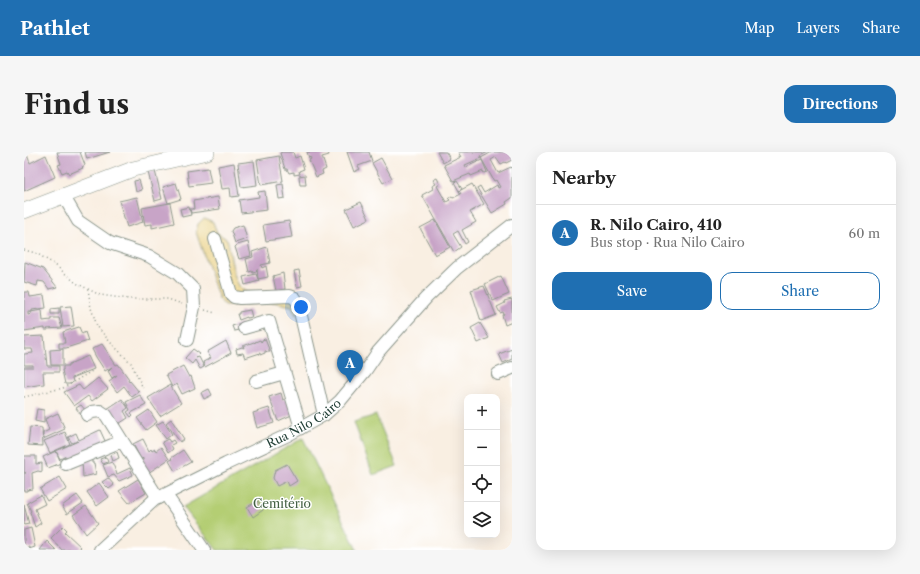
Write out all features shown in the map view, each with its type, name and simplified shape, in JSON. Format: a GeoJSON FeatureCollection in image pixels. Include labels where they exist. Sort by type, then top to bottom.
{"type":"FeatureCollection","features":[{"type":"Feature","properties":{"kind":"main road"},"geometry":{"type":"LineString","coordinates":[[24,211],[133,169],[207,152]]}},
{"type":"Feature","properties":{"kind":"street"},"geometry":{"type":"LineString","coordinates":[[64,195],[78,221],[110,243],[149,256],[178,273],[193,288],[194,307],[187,340]]}},
{"type":"Feature","properties":{"kind":"street","name":"Rua Nilo Cairo"},"geometry":{"type":"LineString","coordinates":[[100,550],[154,500],[288,435],[324,415],[340,401],[365,371],[378,352],[426,298],[457,268],[512,226]]}},
{"type":"Feature","properties":{"kind":"street"},"geometry":{"type":"LineString","coordinates":[[215,239],[231,294],[234,297],[290,296],[295,298],[298,302],[324,415]]}},
{"type":"Feature","properties":{"kind":"street"},"geometry":{"type":"LineString","coordinates":[[244,328],[269,321],[301,428]]}},
{"type":"Feature","properties":{"kind":"street"},"geometry":{"type":"LineString","coordinates":[[498,374],[512,368]]}},
{"type":"Feature","properties":{"kind":"street"},"geometry":{"type":"LineString","coordinates":[[256,381],[284,373]]}},
{"type":"Feature","properties":{"kind":"street"},"geometry":{"type":"LineString","coordinates":[[87,415],[92,412],[100,411],[106,416],[122,441],[162,496],[204,550]]}},
{"type":"Feature","properties":{"kind":"street"},"geometry":{"type":"LineString","coordinates":[[66,464],[122,441]]}},
{"type":"Feature","properties":{"kind":"path"},"geometry":{"type":"LineString","coordinates":[[24,250],[36,252],[54,264],[76,283],[100,295],[129,299],[168,300],[216,313]]}},
{"type":"Feature","properties":{"kind":"path"},"geometry":{"type":"LineString","coordinates":[[88,288],[91,308],[97,326],[110,342],[131,363],[143,388]]}},
{"type":"Feature","properties":{"kind":"path"},"geometry":{"type":"LineString","coordinates":[[24,397],[63,388],[94,370]]}},
{"type":"Feature","properties":{"kind":"green space"},"geometry":{"type":"Polygon","coordinates":[[[376,415],[397,466],[373,475],[354,422],[376,415]]]}},
{"type":"Feature","properties":{"kind":"green space","name":"Cemitério"},"geometry":{"type":"Polygon","coordinates":[[[303,438],[357,550],[217,550],[183,507],[303,438]]]}},
{"type":"Feature","properties":{"kind":"sand"},"geometry":{"type":"Polygon","coordinates":[[[204,218],[213,222],[217,233],[228,242],[235,277],[241,288],[245,291],[255,293],[273,293],[287,290],[296,292],[300,294],[303,304],[296,315],[292,306],[273,302],[225,306],[219,299],[196,232],[198,224],[204,218]]]}},
{"type":"Feature","properties":{"kind":"building"},"geometry":{"type":"Polygon","coordinates":[[[24,152],[26,152],[30,163],[46,155],[55,177],[24,191],[24,152]]]}},
{"type":"Feature","properties":{"kind":"building"},"geometry":{"type":"Polygon","coordinates":[[[57,152],[80,152],[85,165],[82,167],[83,168],[69,174],[67,171],[62,173],[58,165],[61,164],[57,152]]]}},
{"type":"Feature","properties":{"kind":"building"},"geometry":{"type":"Polygon","coordinates":[[[85,152],[110,152],[87,159],[85,152]]]}},
{"type":"Feature","properties":{"kind":"building"},"geometry":{"type":"Polygon","coordinates":[[[293,152],[295,158],[300,156],[304,169],[299,171],[300,174],[294,175],[294,172],[289,173],[287,169],[285,169],[280,153],[293,152]]]}},
{"type":"Feature","properties":{"kind":"building"},"geometry":{"type":"Polygon","coordinates":[[[307,152],[328,152],[329,155],[322,157],[326,169],[322,171],[323,174],[316,177],[309,160],[311,159],[310,157],[309,158],[307,152]]]}},
{"type":"Feature","properties":{"kind":"building"},"geometry":{"type":"Polygon","coordinates":[[[347,152],[369,152],[372,161],[358,166],[360,169],[354,172],[347,152]]]}},
{"type":"Feature","properties":{"kind":"building"},"geometry":{"type":"Polygon","coordinates":[[[437,152],[446,152],[450,159],[443,163],[437,152]]]}},
{"type":"Feature","properties":{"kind":"building"},"geometry":{"type":"Polygon","coordinates":[[[458,152],[488,152],[480,156],[481,158],[465,165],[466,167],[482,160],[487,172],[484,173],[483,171],[471,176],[470,174],[453,181],[444,165],[461,157],[458,152]]]}},
{"type":"Feature","properties":{"kind":"building"},"geometry":{"type":"Polygon","coordinates":[[[492,152],[512,152],[512,160],[506,163],[501,164],[496,157],[491,160],[498,173],[511,167],[512,168],[512,198],[506,202],[507,204],[492,213],[477,188],[480,186],[484,193],[497,185],[498,188],[500,187],[496,180],[494,181],[481,158],[492,152]]]}},
{"type":"Feature","properties":{"kind":"building"},"geometry":{"type":"Polygon","coordinates":[[[279,156],[283,181],[261,185],[257,160],[279,156]]]}},
{"type":"Feature","properties":{"kind":"building"},"geometry":{"type":"Polygon","coordinates":[[[381,158],[392,178],[383,183],[372,163],[381,158]]]}},
{"type":"Feature","properties":{"kind":"building"},"geometry":{"type":"Polygon","coordinates":[[[254,161],[257,185],[241,187],[238,163],[254,161]]]}},
{"type":"Feature","properties":{"kind":"building"},"geometry":{"type":"Polygon","coordinates":[[[234,163],[239,196],[231,197],[230,188],[222,189],[218,166],[234,163]]]}},
{"type":"Feature","properties":{"kind":"building"},"geometry":{"type":"Polygon","coordinates":[[[208,168],[211,183],[189,186],[187,171],[208,168]]]}},
{"type":"Feature","properties":{"kind":"building"},"geometry":{"type":"Polygon","coordinates":[[[155,171],[162,199],[155,201],[148,172],[155,171]]]}},
{"type":"Feature","properties":{"kind":"building"},"geometry":{"type":"Polygon","coordinates":[[[305,175],[306,185],[300,185],[299,176],[305,175]]]}},
{"type":"Feature","properties":{"kind":"building"},"geometry":{"type":"Polygon","coordinates":[[[437,178],[440,184],[437,186],[446,202],[450,200],[448,198],[452,196],[453,198],[461,194],[459,191],[472,184],[484,204],[470,212],[476,222],[462,230],[468,242],[465,244],[458,231],[453,234],[461,247],[454,252],[422,195],[433,189],[432,186],[436,184],[433,180],[437,178]]]}},
{"type":"Feature","properties":{"kind":"building"},"geometry":{"type":"Polygon","coordinates":[[[139,180],[142,190],[136,192],[134,181],[139,180]]]}},
{"type":"Feature","properties":{"kind":"building"},"geometry":{"type":"Polygon","coordinates":[[[457,181],[462,189],[459,191],[454,182],[457,181]]]}},
{"type":"Feature","properties":{"kind":"building"},"geometry":{"type":"Polygon","coordinates":[[[176,183],[181,199],[168,203],[163,187],[176,183]]]}},
{"type":"Feature","properties":{"kind":"building"},"geometry":{"type":"Polygon","coordinates":[[[283,184],[285,198],[279,199],[277,185],[283,184]]]}},
{"type":"Feature","properties":{"kind":"building"},"geometry":{"type":"Polygon","coordinates":[[[265,191],[267,210],[241,213],[239,200],[259,197],[258,192],[265,191]]]}},
{"type":"Feature","properties":{"kind":"building"},"geometry":{"type":"Polygon","coordinates":[[[137,197],[143,222],[127,227],[119,201],[137,197]]]}},
{"type":"Feature","properties":{"kind":"building"},"geometry":{"type":"Polygon","coordinates":[[[218,197],[220,209],[191,213],[190,209],[194,209],[193,201],[218,197]]]}},
{"type":"Feature","properties":{"kind":"building"},"geometry":{"type":"Polygon","coordinates":[[[361,202],[369,219],[354,226],[346,209],[361,202]]]}},
{"type":"Feature","properties":{"kind":"building"},"geometry":{"type":"Polygon","coordinates":[[[170,203],[174,223],[152,228],[152,224],[145,225],[142,208],[170,203]]]}},
{"type":"Feature","properties":{"kind":"building"},"geometry":{"type":"Polygon","coordinates":[[[189,207],[191,215],[182,217],[180,209],[189,207]]]}},
{"type":"Feature","properties":{"kind":"building"},"geometry":{"type":"Polygon","coordinates":[[[435,220],[450,247],[435,255],[420,228],[435,220]]]}},
{"type":"Feature","properties":{"kind":"building"},"geometry":{"type":"Polygon","coordinates":[[[289,221],[292,237],[266,241],[263,225],[289,221]]]}},
{"type":"Feature","properties":{"kind":"building"},"geometry":{"type":"Polygon","coordinates":[[[243,225],[247,239],[235,243],[231,231],[233,228],[243,225]]]}},
{"type":"Feature","properties":{"kind":"building"},"geometry":{"type":"Polygon","coordinates":[[[248,242],[251,256],[239,259],[235,247],[248,242]]]}},
{"type":"Feature","properties":{"kind":"building"},"geometry":{"type":"Polygon","coordinates":[[[267,247],[270,263],[261,265],[262,268],[266,266],[268,277],[258,279],[257,269],[256,272],[249,272],[246,259],[253,257],[252,252],[267,247]]]}},
{"type":"Feature","properties":{"kind":"building"},"geometry":{"type":"Polygon","coordinates":[[[25,262],[43,269],[57,287],[49,289],[44,282],[38,281],[37,286],[24,282],[25,262]]]}},
{"type":"Feature","properties":{"kind":"building"},"geometry":{"type":"Polygon","coordinates":[[[299,270],[302,286],[297,287],[294,271],[299,270]]]}},
{"type":"Feature","properties":{"kind":"building"},"geometry":{"type":"Polygon","coordinates":[[[283,273],[285,289],[276,291],[273,276],[283,273]]]}},
{"type":"Feature","properties":{"kind":"building"},"geometry":{"type":"Polygon","coordinates":[[[256,274],[259,281],[245,285],[243,277],[256,274]]]}},
{"type":"Feature","properties":{"kind":"building"},"geometry":{"type":"Polygon","coordinates":[[[501,276],[509,294],[493,301],[485,284],[501,276]]]}},
{"type":"Feature","properties":{"kind":"building"},"geometry":{"type":"Polygon","coordinates":[[[484,286],[496,315],[481,321],[471,290],[484,286]]]}},
{"type":"Feature","properties":{"kind":"building"},"geometry":{"type":"Polygon","coordinates":[[[24,292],[29,292],[30,297],[44,295],[46,308],[32,310],[32,312],[42,310],[43,321],[51,320],[51,318],[59,318],[62,328],[45,330],[45,328],[24,331],[24,292]]]}},
{"type":"Feature","properties":{"kind":"building"},"geometry":{"type":"Polygon","coordinates":[[[512,299],[512,322],[505,325],[502,315],[504,314],[503,312],[500,313],[497,307],[505,303],[504,301],[512,299]]]}},
{"type":"Feature","properties":{"kind":"building"},"geometry":{"type":"Polygon","coordinates":[[[71,306],[74,326],[63,327],[60,307],[71,306]]]}},
{"type":"Feature","properties":{"kind":"building"},"geometry":{"type":"Polygon","coordinates":[[[59,308],[59,314],[51,314],[51,309],[59,308]]]}},
{"type":"Feature","properties":{"kind":"building"},"geometry":{"type":"Polygon","coordinates":[[[250,310],[252,317],[239,320],[237,314],[239,314],[239,312],[250,310]]]}},
{"type":"Feature","properties":{"kind":"building"},"geometry":{"type":"Polygon","coordinates":[[[241,323],[243,329],[234,331],[232,326],[241,323]]]}},
{"type":"Feature","properties":{"kind":"building"},"geometry":{"type":"Polygon","coordinates":[[[480,323],[489,338],[478,343],[471,328],[480,323]]]}},
{"type":"Feature","properties":{"kind":"building"},"geometry":{"type":"Polygon","coordinates":[[[79,327],[82,334],[85,332],[88,341],[66,348],[59,348],[59,343],[65,343],[63,332],[79,327]]]}},
{"type":"Feature","properties":{"kind":"building"},"geometry":{"type":"Polygon","coordinates":[[[44,336],[47,366],[59,366],[59,372],[43,372],[44,384],[24,387],[24,367],[33,367],[33,365],[24,365],[24,354],[33,353],[32,349],[24,349],[24,337],[44,336]]]}},
{"type":"Feature","properties":{"kind":"building"},"geometry":{"type":"Polygon","coordinates":[[[265,339],[270,352],[265,351],[265,353],[260,355],[260,353],[245,358],[243,353],[237,354],[236,349],[242,347],[244,348],[243,346],[260,340],[261,342],[265,339]]]}},
{"type":"Feature","properties":{"kind":"building"},"geometry":{"type":"Polygon","coordinates":[[[226,341],[231,353],[205,367],[203,362],[211,358],[207,352],[226,341]]]}},
{"type":"Feature","properties":{"kind":"building"},"geometry":{"type":"Polygon","coordinates":[[[102,344],[116,365],[118,364],[129,379],[129,382],[130,381],[139,392],[132,397],[124,386],[117,392],[109,381],[117,375],[112,378],[108,371],[112,367],[105,371],[92,349],[102,344]]]}},
{"type":"Feature","properties":{"kind":"building"},"geometry":{"type":"Polygon","coordinates":[[[63,349],[63,365],[51,365],[50,350],[63,349]]]}},
{"type":"Feature","properties":{"kind":"building"},"geometry":{"type":"Polygon","coordinates":[[[193,349],[200,354],[196,358],[199,357],[204,367],[200,369],[195,360],[192,364],[185,358],[193,349]]]}},
{"type":"Feature","properties":{"kind":"building"},"geometry":{"type":"Polygon","coordinates":[[[512,349],[512,359],[503,363],[499,354],[512,349]]]}},
{"type":"Feature","properties":{"kind":"building"},"geometry":{"type":"Polygon","coordinates":[[[88,356],[94,369],[72,378],[73,382],[71,384],[65,384],[62,370],[63,366],[69,366],[69,364],[88,356]]]}},
{"type":"Feature","properties":{"kind":"building"},"geometry":{"type":"Polygon","coordinates":[[[183,366],[189,377],[191,376],[195,388],[182,394],[177,384],[172,387],[166,375],[183,366]]]}},
{"type":"Feature","properties":{"kind":"building"},"geometry":{"type":"Polygon","coordinates":[[[98,378],[108,389],[92,401],[88,396],[74,406],[64,392],[79,385],[83,390],[98,378]]]}},
{"type":"Feature","properties":{"kind":"building"},"geometry":{"type":"Polygon","coordinates":[[[170,385],[181,403],[160,416],[148,398],[170,385]]]}},
{"type":"Feature","properties":{"kind":"building"},"geometry":{"type":"Polygon","coordinates":[[[209,389],[212,395],[204,399],[201,393],[209,389]]]}},
{"type":"Feature","properties":{"kind":"building"},"geometry":{"type":"Polygon","coordinates":[[[281,393],[283,400],[287,398],[294,414],[278,421],[269,397],[281,393]]]}},
{"type":"Feature","properties":{"kind":"building"},"geometry":{"type":"Polygon","coordinates":[[[140,395],[146,405],[131,413],[133,415],[131,417],[127,412],[130,410],[126,402],[140,395]]]}},
{"type":"Feature","properties":{"kind":"building"},"geometry":{"type":"Polygon","coordinates":[[[122,399],[128,408],[124,411],[128,418],[117,425],[107,409],[122,399]]]}},
{"type":"Feature","properties":{"kind":"building"},"geometry":{"type":"Polygon","coordinates":[[[81,405],[86,411],[81,415],[76,408],[81,405]]]}},
{"type":"Feature","properties":{"kind":"building"},"geometry":{"type":"Polygon","coordinates":[[[269,408],[274,423],[257,428],[253,413],[269,408]]]}},
{"type":"Feature","properties":{"kind":"building"},"geometry":{"type":"Polygon","coordinates":[[[37,409],[44,410],[44,423],[35,421],[37,409]]]}},
{"type":"Feature","properties":{"kind":"building"},"geometry":{"type":"Polygon","coordinates":[[[149,410],[157,422],[146,430],[137,418],[149,410]]]}},
{"type":"Feature","properties":{"kind":"building"},"geometry":{"type":"Polygon","coordinates":[[[58,413],[65,429],[43,439],[43,433],[49,430],[45,419],[58,413]]]}},
{"type":"Feature","properties":{"kind":"building"},"geometry":{"type":"Polygon","coordinates":[[[171,419],[184,439],[180,442],[166,423],[171,419]]]}},
{"type":"Feature","properties":{"kind":"building"},"geometry":{"type":"Polygon","coordinates":[[[163,421],[172,434],[166,439],[156,425],[163,421]]]}},
{"type":"Feature","properties":{"kind":"building"},"geometry":{"type":"Polygon","coordinates":[[[30,427],[42,428],[43,446],[28,445],[30,427]]]}},
{"type":"Feature","properties":{"kind":"building"},"geometry":{"type":"Polygon","coordinates":[[[100,430],[106,443],[68,460],[66,456],[60,459],[56,451],[78,441],[72,443],[68,437],[76,433],[79,440],[100,430]]]}},
{"type":"Feature","properties":{"kind":"building"},"geometry":{"type":"Polygon","coordinates":[[[65,432],[70,444],[50,453],[44,441],[65,432]]]}},
{"type":"Feature","properties":{"kind":"building"},"geometry":{"type":"Polygon","coordinates":[[[143,439],[149,451],[151,449],[152,451],[155,449],[156,451],[161,447],[169,459],[148,473],[141,461],[144,458],[141,459],[133,444],[143,439]]]}},
{"type":"Feature","properties":{"kind":"building"},"geometry":{"type":"Polygon","coordinates":[[[168,439],[170,442],[173,440],[175,443],[171,445],[173,449],[168,453],[162,442],[168,439]]]}},
{"type":"Feature","properties":{"kind":"building"},"geometry":{"type":"Polygon","coordinates":[[[183,450],[191,462],[175,471],[169,461],[183,450]]]}},
{"type":"Feature","properties":{"kind":"building"},"geometry":{"type":"Polygon","coordinates":[[[56,451],[61,463],[48,468],[43,457],[56,451]]]}},
{"type":"Feature","properties":{"kind":"building"},"geometry":{"type":"Polygon","coordinates":[[[117,452],[119,458],[113,461],[111,455],[117,452]]]}},
{"type":"Feature","properties":{"kind":"building"},"geometry":{"type":"Polygon","coordinates":[[[24,456],[36,456],[36,464],[42,463],[42,472],[38,471],[32,473],[33,489],[27,491],[24,491],[24,473],[26,473],[24,472],[24,456]]]}},
{"type":"Feature","properties":{"kind":"building"},"geometry":{"type":"Polygon","coordinates":[[[106,457],[108,462],[103,464],[100,459],[106,457]]]}},
{"type":"Feature","properties":{"kind":"building"},"geometry":{"type":"Polygon","coordinates":[[[92,460],[96,474],[83,477],[82,461],[92,460]]]}},
{"type":"Feature","properties":{"kind":"building"},"geometry":{"type":"Polygon","coordinates":[[[112,462],[117,474],[130,468],[133,475],[119,481],[114,475],[108,477],[103,465],[112,462]]]}},
{"type":"Feature","properties":{"kind":"building"},"geometry":{"type":"Polygon","coordinates":[[[287,464],[297,481],[289,486],[287,481],[277,486],[273,478],[275,470],[287,464]]]}},
{"type":"Feature","properties":{"kind":"building"},"geometry":{"type":"Polygon","coordinates":[[[60,477],[67,489],[47,501],[40,489],[60,477]]]}},
{"type":"Feature","properties":{"kind":"building"},"geometry":{"type":"Polygon","coordinates":[[[108,478],[114,485],[109,489],[102,482],[108,478]]]}},
{"type":"Feature","properties":{"kind":"building"},"geometry":{"type":"Polygon","coordinates":[[[138,479],[146,493],[129,503],[119,491],[138,479]]]}},
{"type":"Feature","properties":{"kind":"building"},"geometry":{"type":"Polygon","coordinates":[[[99,483],[109,497],[97,506],[87,492],[99,483]]]}},
{"type":"Feature","properties":{"kind":"building"},"geometry":{"type":"Polygon","coordinates":[[[41,495],[45,504],[35,509],[41,523],[35,527],[30,512],[31,511],[27,503],[41,495]]]}},
{"type":"Feature","properties":{"kind":"building"},"geometry":{"type":"Polygon","coordinates":[[[77,495],[83,503],[67,514],[62,506],[77,495]]]}},
{"type":"Feature","properties":{"kind":"building"},"geometry":{"type":"Polygon","coordinates":[[[258,501],[263,510],[253,517],[247,507],[258,501]]]}},
{"type":"Feature","properties":{"kind":"building"},"geometry":{"type":"Polygon","coordinates":[[[24,505],[29,524],[24,525],[24,505]]]}},
{"type":"Feature","properties":{"kind":"building"},"geometry":{"type":"Polygon","coordinates":[[[86,506],[98,523],[86,534],[73,515],[86,506]]]}},
{"type":"Feature","properties":{"kind":"building"},"geometry":{"type":"Polygon","coordinates":[[[63,526],[67,530],[65,532],[81,547],[78,550],[62,550],[51,538],[63,526]]]}},
{"type":"Feature","properties":{"kind":"building"},"geometry":{"type":"Polygon","coordinates":[[[31,528],[35,547],[29,549],[29,547],[24,548],[24,530],[31,528]]]}},
{"type":"Feature","properties":{"kind":"building"},"geometry":{"type":"Polygon","coordinates":[[[47,541],[56,550],[40,550],[47,541]]]}},
{"type":"Feature","properties":{"kind":"place","name":"R. Nilo Cairo, 410"},"geometry":{"type":"Point","coordinates":[350,383]}}]}
